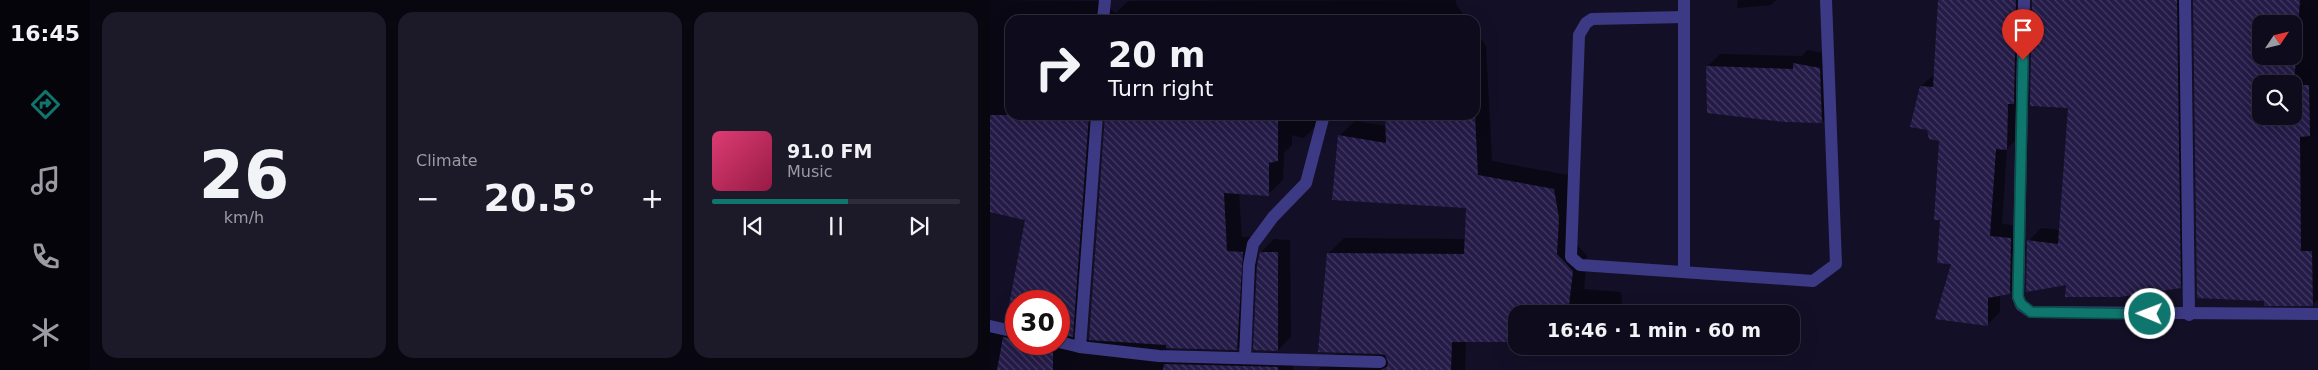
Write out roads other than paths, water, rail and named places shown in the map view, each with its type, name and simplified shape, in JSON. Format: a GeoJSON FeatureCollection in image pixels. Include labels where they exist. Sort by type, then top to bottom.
{"type":"FeatureCollection","features":[{"type":"Feature","properties":{"kind":"street"},"geometry":{"type":"LineString","coordinates":[[1104,15],[1105,0]]}},
{"type":"Feature","properties":{"kind":"street"},"geometry":{"type":"LineString","coordinates":[[1684,0],[1684,271]]}},
{"type":"Feature","properties":{"kind":"street"},"geometry":{"type":"LineString","coordinates":[[1684,17],[1592,19],[1586,23],[1579,35],[1572,257],[1580,265],[1813,281],[1836,264],[1826,0]]}},
{"type":"Feature","properties":{"kind":"street"},"geometry":{"type":"LineString","coordinates":[[2024,0],[2018,297],[2021,304],[2031,312],[2189,315],[2318,314]]}},
{"type":"Feature","properties":{"kind":"street"},"geometry":{"type":"LineString","coordinates":[[2185,0],[2189,315]]}},
{"type":"Feature","properties":{"kind":"street"},"geometry":{"type":"LineString","coordinates":[[1080,347],[1097,120]]}},
{"type":"Feature","properties":{"kind":"street"},"geometry":{"type":"LineString","coordinates":[[1245,358],[1249,265],[1253,244],[1273,217],[1306,183],[1323,120]]}},
{"type":"Feature","properties":{"kind":"street"},"geometry":{"type":"LineString","coordinates":[[990,326],[1005,329]]}},
{"type":"Feature","properties":{"kind":"street"},"geometry":{"type":"LineString","coordinates":[[1070,345],[1159,356],[1380,362]]}}]}
